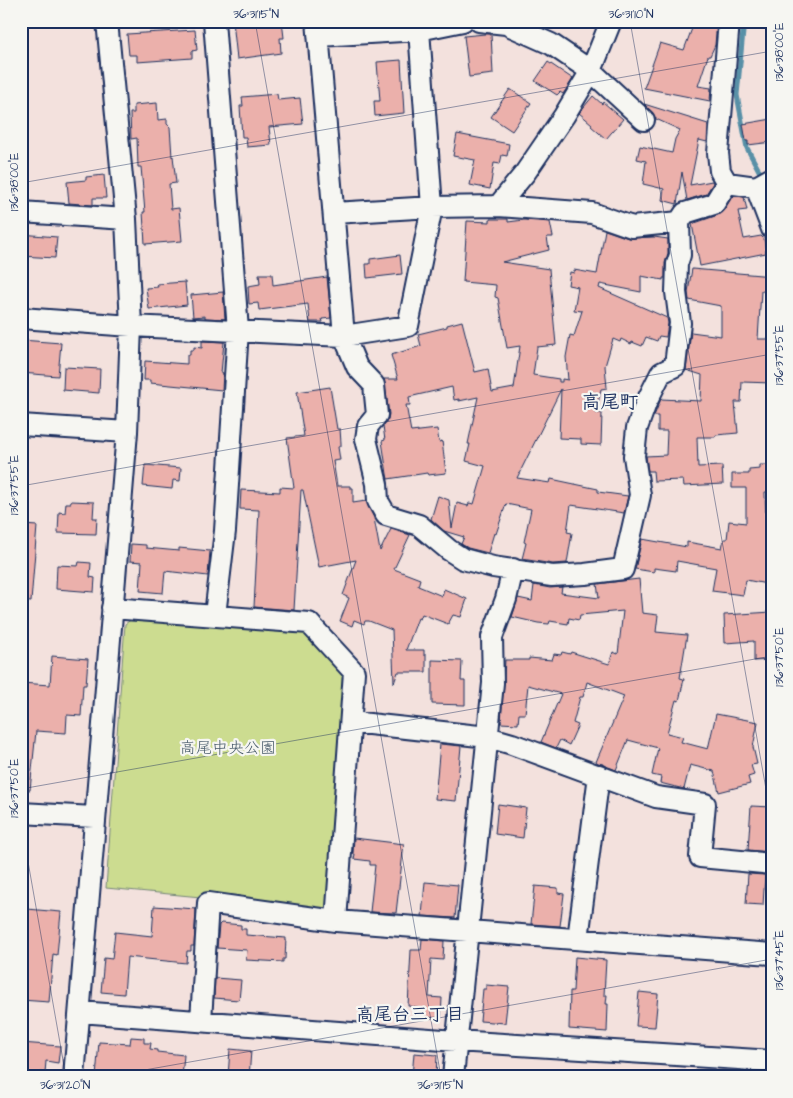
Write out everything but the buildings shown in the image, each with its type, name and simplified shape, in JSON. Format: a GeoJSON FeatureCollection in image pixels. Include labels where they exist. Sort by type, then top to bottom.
{"type":"FeatureCollection","features":[{"type":"Feature","properties":{"kind":"street"},"geometry":{"type":"LineString","coordinates":[[74,1077],[126,432],[131,326],[126,219],[107,21]]}},
{"type":"Feature","properties":{"kind":"street"},"geometry":{"type":"LineString","coordinates":[[214,21],[238,330],[225,531],[215,615]]}},
{"type":"Feature","properties":{"kind":"street"},"geometry":{"type":"LineString","coordinates":[[462,21],[419,30],[318,29],[344,336],[357,367],[374,385],[377,415],[368,426],[366,439],[377,484],[378,501],[386,515],[419,525],[463,559],[493,567],[552,576],[623,569],[640,495],[634,456],[637,428],[646,403],[661,373],[675,366],[678,348],[680,322],[676,292],[680,255],[679,222],[685,213],[714,204],[727,183]]}},
{"type":"Feature","properties":{"kind":"street"},"geometry":{"type":"LineString","coordinates":[[479,21],[506,24],[551,44],[591,71],[644,120]]}},
{"type":"Feature","properties":{"kind":"street"},"geometry":{"type":"LineString","coordinates":[[498,206],[525,173],[564,116],[591,71],[611,21]]}},
{"type":"Feature","properties":{"kind":"street"},"geometry":{"type":"LineString","coordinates":[[727,183],[720,171],[718,153],[729,21]]}},
{"type":"Feature","properties":{"kind":"street"},"geometry":{"type":"LineString","coordinates":[[21,318],[131,326],[344,336],[408,326],[432,207],[419,30]]}},
{"type":"Feature","properties":{"kind":"street"},"geometry":{"type":"LineString","coordinates":[[727,183],[764,182],[772,229]]}},
{"type":"Feature","properties":{"kind":"street"},"geometry":{"type":"LineString","coordinates":[[334,213],[432,207],[498,206],[592,213],[632,227],[679,222]]}},
{"type":"Feature","properties":{"kind":"street"},"geometry":{"type":"LineString","coordinates":[[21,212],[126,219]]}},
{"type":"Feature","properties":{"kind":"street"},"geometry":{"type":"LineString","coordinates":[[21,425],[126,432]]}},
{"type":"Feature","properties":{"kind":"street"},"geometry":{"type":"LineString","coordinates":[[453,1077],[493,683],[492,637],[506,599],[513,569]]}},
{"type":"Feature","properties":{"kind":"street"},"geometry":{"type":"LineString","coordinates":[[112,608],[309,623],[354,672],[336,921]]}},
{"type":"Feature","properties":{"kind":"street"},"geometry":{"type":"LineString","coordinates":[[351,722],[488,737],[599,775],[656,797],[705,804],[700,857],[772,864]]}},
{"type":"Feature","properties":{"kind":"street"},"geometry":{"type":"LineString","coordinates":[[578,940],[599,775]]}},
{"type":"Feature","properties":{"kind":"street"},"geometry":{"type":"LineString","coordinates":[[21,813],[94,817]]}},
{"type":"Feature","properties":{"kind":"street"},"geometry":{"type":"LineString","coordinates":[[201,1021],[208,903],[336,921],[772,954]]}},
{"type":"Feature","properties":{"kind":"street"},"geometry":{"type":"LineString","coordinates":[[80,1012],[456,1041],[772,1061]]}},
{"type":"Feature","properties":{"kind":"green space","name":"高尾中央公園"},"geometry":{"type":"Polygon","coordinates":[[[132,619],[308,631],[346,673],[327,909],[106,888],[125,624],[132,619]]]}},
{"type":"Feature","properties":{"kind":"waterway"},"geometry":{"type":"LineString","coordinates":[[744,21],[737,95],[747,148],[763,178]]}},
{"type":"Feature","properties":{"kind":"waterway"},"geometry":{"type":"LineString","coordinates":[[767,186],[772,195]]}},
{"type":"Feature","properties":{"kind":"district","name":"高尾町"},"geometry":{"type":"Point","coordinates":[610,402]}},
{"type":"Feature","properties":{"kind":"district","name":"高尾台三丁目"},"geometry":{"type":"Point","coordinates":[410,1014]}}]}
